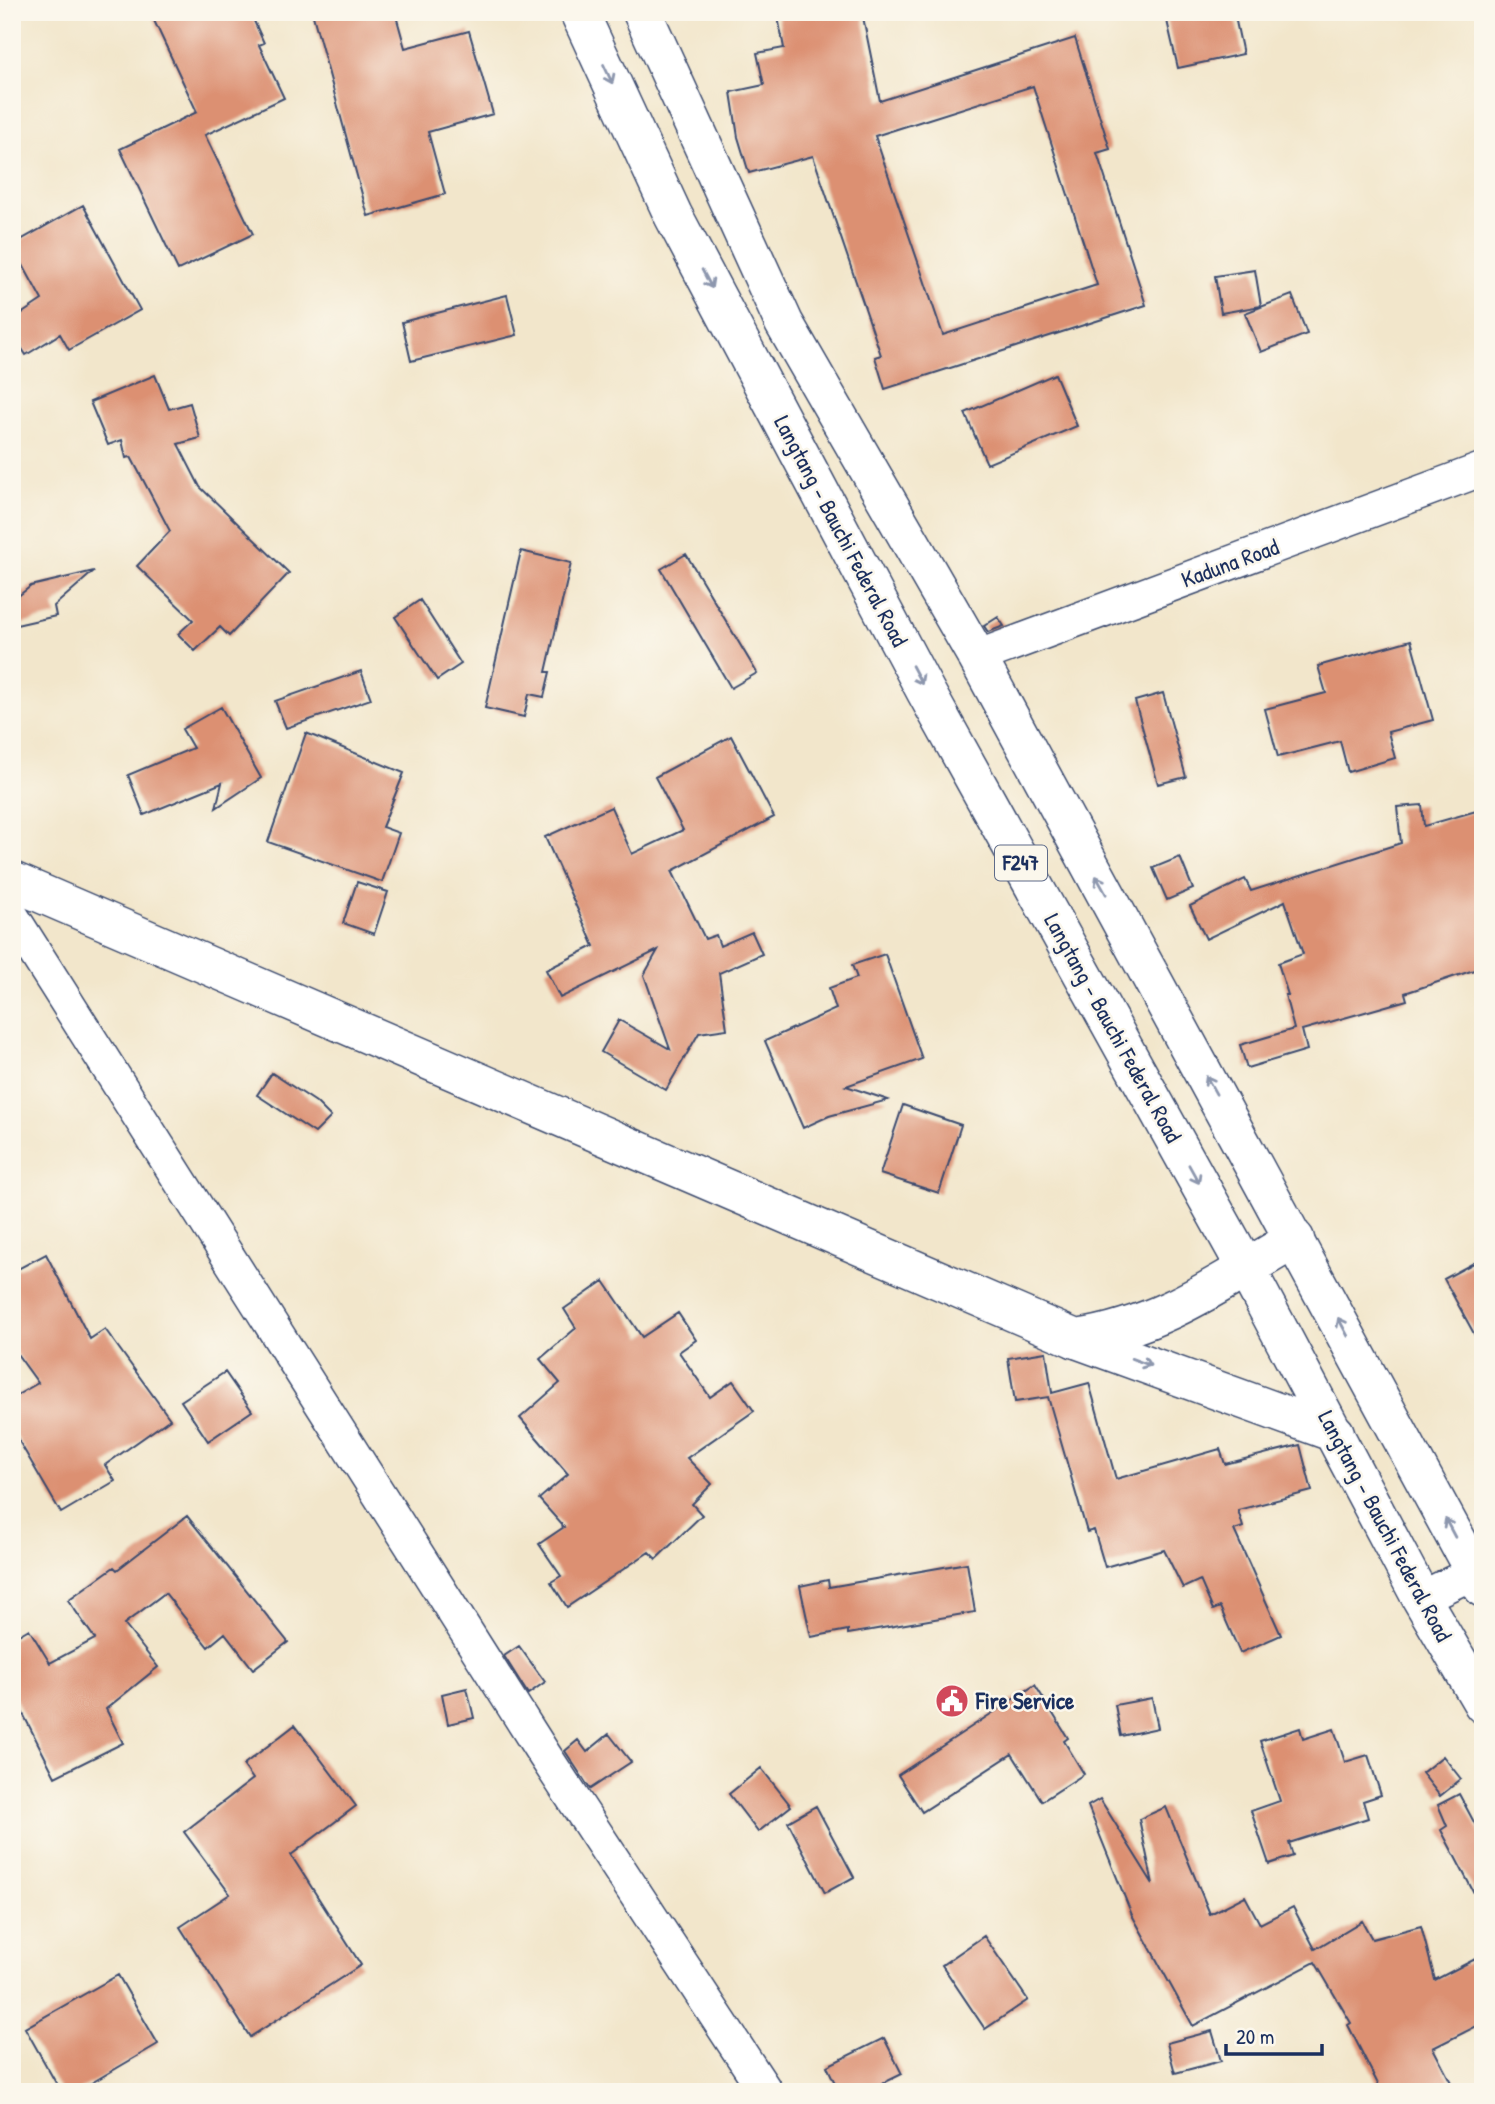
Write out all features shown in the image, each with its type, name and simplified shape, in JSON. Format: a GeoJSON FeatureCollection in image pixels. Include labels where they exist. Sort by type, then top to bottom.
{"type":"FeatureCollection","features":[{"type":"Feature","properties":{"kind":"main road","name":"Langtang - Bauchi Federal Road"},"geometry":{"type":"LineString","coordinates":[[579,12],[673,215],[926,692],[1246,1268],[1421,1598],[1483,1704]]}},
{"type":"Feature","properties":{"kind":"main road","name":"F247"},"geometry":{"type":"LineString","coordinates":[[642,12],[784,323],[977,657],[1480,1576]]}},
{"type":"Feature","properties":{"kind":"main road"},"geometry":{"type":"LineString","coordinates":[[12,881],[1076,1339],[1335,1433]]}},
{"type":"Feature","properties":{"kind":"main road"},"geometry":{"type":"LineString","coordinates":[[1076,1339],[1113,1333],[1147,1322],[1295,1239]]}},
{"type":"Feature","properties":{"kind":"street","name":"Kaduna Road"},"geometry":{"type":"LineString","coordinates":[[977,657],[1483,469]]}},
{"type":"Feature","properties":{"kind":"street"},"geometry":{"type":"LineString","coordinates":[[12,916],[545,1756],[766,2092]]}},
{"type":"Feature","properties":{"kind":"street"},"geometry":{"type":"LineString","coordinates":[[1421,1598],[1480,1576]]}},
{"type":"Feature","properties":{"kind":"building"},"geometry":{"type":"Polygon","coordinates":[[[150,12],[250,12],[264,43],[259,45],[284,98],[205,135],[253,234],[178,270],[120,149],[197,112],[150,12]]]}},
{"type":"Feature","properties":{"kind":"building"},"geometry":{"type":"Polygon","coordinates":[[[312,12],[395,12],[405,48],[469,31],[493,114],[428,132],[445,194],[368,216],[312,12]]]}},
{"type":"Feature","properties":{"kind":"building"},"geometry":{"type":"Polygon","coordinates":[[[777,12],[862,12],[880,101],[1075,38],[1110,149],[1097,153],[1146,305],[885,389],[875,357],[881,355],[813,156],[749,173],[738,137],[731,92],[764,85],[757,53],[784,48],[777,12]],[[1033,86],[875,136],[943,335],[1097,285],[1033,86]]]}},
{"type":"Feature","properties":{"kind":"building"},"geometry":{"type":"Polygon","coordinates":[[[1165,12],[1234,12],[1243,54],[1178,68],[1165,12]]]}},
{"type":"Feature","properties":{"kind":"building"},"geometry":{"type":"Polygon","coordinates":[[[83,205],[140,310],[69,350],[60,334],[26,355],[12,333],[12,320],[42,300],[12,245],[83,205]]]}},
{"type":"Feature","properties":{"kind":"building"},"geometry":{"type":"Polygon","coordinates":[[[1255,270],[1261,306],[1221,313],[1215,276],[1255,270]]]}},
{"type":"Feature","properties":{"kind":"building"},"geometry":{"type":"Polygon","coordinates":[[[507,295],[517,335],[411,361],[402,322],[507,295]]]}},
{"type":"Feature","properties":{"kind":"building"},"geometry":{"type":"Polygon","coordinates":[[[1292,295],[1307,334],[1261,352],[1245,313],[1292,295]]]}},
{"type":"Feature","properties":{"kind":"building"},"geometry":{"type":"Polygon","coordinates":[[[1055,374],[1077,426],[987,464],[965,413],[1055,374]]]}},
{"type":"Feature","properties":{"kind":"building"},"geometry":{"type":"Polygon","coordinates":[[[155,375],[169,409],[190,403],[200,438],[178,444],[200,487],[289,573],[229,636],[220,627],[195,651],[178,634],[193,620],[137,566],[170,531],[131,457],[126,458],[122,440],[108,445],[90,402],[155,375]]]}},
{"type":"Feature","properties":{"kind":"building"},"geometry":{"type":"Polygon","coordinates":[[[521,551],[571,563],[546,672],[550,672],[544,697],[529,694],[524,717],[485,708],[521,551]]]}},
{"type":"Feature","properties":{"kind":"building"},"geometry":{"type":"Polygon","coordinates":[[[686,554],[757,673],[731,688],[661,569],[686,554]]]}},
{"type":"Feature","properties":{"kind":"building"},"geometry":{"type":"Polygon","coordinates":[[[94,571],[54,606],[56,616],[12,626],[12,601],[31,586],[94,571]]]}},
{"type":"Feature","properties":{"kind":"building"},"geometry":{"type":"Polygon","coordinates":[[[420,600],[461,664],[437,680],[395,617],[420,600]]]}},
{"type":"Feature","properties":{"kind":"building"},"geometry":{"type":"Polygon","coordinates":[[[998,617],[1004,626],[988,632],[984,626],[998,617]]]}},
{"type":"Feature","properties":{"kind":"building"},"geometry":{"type":"Polygon","coordinates":[[[1411,640],[1433,720],[1388,732],[1395,758],[1348,772],[1340,741],[1278,757],[1265,709],[1326,693],[1318,666],[1411,640]]]}},
{"type":"Feature","properties":{"kind":"building"},"geometry":{"type":"Polygon","coordinates":[[[361,671],[371,699],[286,728],[275,701],[361,671]]]}},
{"type":"Feature","properties":{"kind":"building"},"geometry":{"type":"Polygon","coordinates":[[[1163,693],[1186,777],[1158,784],[1135,701],[1163,693]]]}},
{"type":"Feature","properties":{"kind":"building"},"geometry":{"type":"Polygon","coordinates":[[[221,707],[261,778],[216,808],[222,783],[144,815],[128,775],[193,748],[182,729],[221,707]]]}},
{"type":"Feature","properties":{"kind":"building"},"geometry":{"type":"Polygon","coordinates":[[[306,733],[404,773],[382,827],[399,833],[382,882],[268,842],[306,733]]]}},
{"type":"Feature","properties":{"kind":"building"},"geometry":{"type":"Polygon","coordinates":[[[731,736],[774,817],[672,871],[705,939],[716,935],[720,946],[752,932],[762,954],[719,973],[727,1029],[699,1033],[666,1090],[601,1052],[619,1020],[670,1049],[644,975],[658,950],[560,998],[546,970],[594,946],[545,837],[611,807],[632,854],[683,830],[655,777],[731,736]]]}},
{"type":"Feature","properties":{"kind":"building"},"geometry":{"type":"Polygon","coordinates":[[[1422,805],[1424,826],[1483,809],[1483,967],[1405,993],[1407,1000],[1302,1030],[1307,1050],[1247,1068],[1240,1045],[1294,1029],[1285,995],[1288,995],[1278,963],[1303,954],[1285,901],[1206,939],[1190,906],[1245,879],[1251,891],[1401,843],[1397,807],[1422,805]]]}},
{"type":"Feature","properties":{"kind":"building"},"geometry":{"type":"Polygon","coordinates":[[[1180,857],[1193,889],[1167,900],[1153,868],[1180,857]]]}},
{"type":"Feature","properties":{"kind":"building"},"geometry":{"type":"Polygon","coordinates":[[[357,882],[388,892],[374,934],[343,923],[357,882]]]}},
{"type":"Feature","properties":{"kind":"building"},"geometry":{"type":"Polygon","coordinates":[[[885,954],[922,1059],[846,1086],[888,1100],[829,1116],[803,1128],[765,1041],[836,1009],[829,988],[857,978],[852,965],[885,954]]]}},
{"type":"Feature","properties":{"kind":"building"},"geometry":{"type":"Polygon","coordinates":[[[272,1073],[316,1102],[331,1117],[315,1133],[257,1095],[272,1073]]]}},
{"type":"Feature","properties":{"kind":"building"},"geometry":{"type":"Polygon","coordinates":[[[903,1105],[961,1125],[939,1193],[880,1174],[903,1105]]]}},
{"type":"Feature","properties":{"kind":"building"},"geometry":{"type":"Polygon","coordinates":[[[46,1254],[90,1339],[105,1329],[170,1419],[105,1465],[115,1481],[61,1513],[12,1429],[12,1398],[38,1383],[12,1347],[12,1272],[46,1254]]]}},
{"type":"Feature","properties":{"kind":"building"},"geometry":{"type":"Polygon","coordinates":[[[1483,1258],[1483,1350],[1444,1279],[1483,1258]]]}},
{"type":"Feature","properties":{"kind":"building"},"geometry":{"type":"Polygon","coordinates":[[[604,1281],[642,1337],[678,1313],[696,1340],[679,1352],[710,1397],[733,1381],[754,1411],[687,1458],[712,1484],[692,1504],[702,1515],[656,1559],[649,1552],[567,1607],[551,1582],[561,1576],[539,1544],[564,1527],[539,1499],[568,1474],[520,1418],[560,1383],[540,1359],[576,1328],[564,1309],[604,1281]]]}},
{"type":"Feature","properties":{"kind":"building"},"geometry":{"type":"Polygon","coordinates":[[[1046,1352],[1052,1393],[1089,1383],[1116,1479],[1220,1449],[1225,1464],[1300,1445],[1312,1491],[1238,1510],[1243,1527],[1234,1530],[1281,1635],[1240,1653],[1220,1607],[1213,1610],[1200,1580],[1183,1588],[1164,1550],[1105,1567],[1094,1530],[1087,1532],[1048,1397],[1015,1402],[1008,1358],[1046,1352]]]}},
{"type":"Feature","properties":{"kind":"building"},"geometry":{"type":"Polygon","coordinates":[[[225,1372],[252,1411],[208,1441],[181,1401],[225,1372]]]}},
{"type":"Feature","properties":{"kind":"building"},"geometry":{"type":"Polygon","coordinates":[[[187,1516],[288,1642],[253,1669],[225,1633],[208,1647],[165,1593],[124,1624],[158,1667],[106,1709],[123,1743],[55,1777],[12,1692],[12,1639],[29,1629],[50,1663],[95,1639],[68,1600],[114,1567],[117,1570],[187,1516]]]}},
{"type":"Feature","properties":{"kind":"building"},"geometry":{"type":"Polygon","coordinates":[[[967,1563],[975,1612],[848,1634],[848,1630],[811,1637],[800,1586],[828,1580],[829,1587],[967,1563]]]}},
{"type":"Feature","properties":{"kind":"building"},"geometry":{"type":"Polygon","coordinates":[[[519,1646],[545,1682],[528,1694],[504,1656],[519,1646]]]}},
{"type":"Feature","properties":{"kind":"building"},"geometry":{"type":"Polygon","coordinates":[[[1035,1685],[1068,1738],[1064,1741],[1084,1774],[1042,1801],[1012,1754],[922,1812],[898,1775],[1035,1685]]]}},
{"type":"Feature","properties":{"kind":"building"},"geometry":{"type":"Polygon","coordinates":[[[467,1688],[474,1718],[448,1724],[442,1694],[467,1688]]]}},
{"type":"Feature","properties":{"kind":"building"},"geometry":{"type":"Polygon","coordinates":[[[1152,1698],[1158,1728],[1121,1736],[1115,1705],[1152,1698]]]}},
{"type":"Feature","properties":{"kind":"building"},"geometry":{"type":"Polygon","coordinates":[[[295,1725],[356,1806],[291,1855],[361,1965],[250,2037],[180,1927],[230,1894],[184,1832],[253,1779],[243,1765],[295,1725]]]}},
{"type":"Feature","properties":{"kind":"building"},"geometry":{"type":"Polygon","coordinates":[[[1300,1728],[1303,1739],[1334,1729],[1345,1762],[1368,1755],[1381,1795],[1363,1801],[1368,1818],[1289,1843],[1293,1856],[1269,1864],[1251,1811],[1280,1801],[1260,1741],[1300,1728]]]}},
{"type":"Feature","properties":{"kind":"building"},"geometry":{"type":"Polygon","coordinates":[[[609,1734],[631,1762],[590,1789],[565,1751],[578,1740],[587,1752],[609,1734]]]}},
{"type":"Feature","properties":{"kind":"building"},"geometry":{"type":"Polygon","coordinates":[[[1443,1756],[1461,1779],[1440,1796],[1422,1773],[1443,1756]]]}},
{"type":"Feature","properties":{"kind":"building"},"geometry":{"type":"Polygon","coordinates":[[[761,1768],[791,1806],[758,1832],[729,1794],[761,1768]]]}},
{"type":"Feature","properties":{"kind":"building"},"geometry":{"type":"Polygon","coordinates":[[[1459,1794],[1483,1839],[1483,1910],[1441,1830],[1447,1826],[1438,1805],[1459,1794]]]}},
{"type":"Feature","properties":{"kind":"building"},"geometry":{"type":"Polygon","coordinates":[[[1100,1799],[1153,1884],[1139,1819],[1166,1807],[1210,1914],[1245,1896],[1260,1924],[1293,1907],[1315,1949],[1362,1921],[1372,1939],[1421,1926],[1435,1980],[1483,1955],[1483,2023],[1433,2048],[1456,2092],[1382,2092],[1348,2025],[1351,2023],[1315,1962],[1193,2026],[1132,1915],[1088,1806],[1100,1799]]]}},
{"type":"Feature","properties":{"kind":"building"},"geometry":{"type":"Polygon","coordinates":[[[816,1806],[854,1877],[825,1893],[788,1822],[816,1806]]]}},
{"type":"Feature","properties":{"kind":"building"},"geometry":{"type":"Polygon","coordinates":[[[984,1936],[1028,2000],[985,2029],[942,1965],[984,1936]]]}},
{"type":"Feature","properties":{"kind":"building"},"geometry":{"type":"Polygon","coordinates":[[[118,1975],[158,2044],[76,2092],[61,2092],[25,2028],[118,1975]]]}},
{"type":"Feature","properties":{"kind":"building"},"geometry":{"type":"Polygon","coordinates":[[[1212,2031],[1221,2061],[1175,2073],[1167,2043],[1212,2031]]]}},
{"type":"Feature","properties":{"kind":"building"},"geometry":{"type":"Polygon","coordinates":[[[884,2038],[902,2074],[865,2092],[839,2092],[827,2066],[884,2038]]]}},
{"type":"Feature","properties":{"kind":"place","name":"Fire Service"},"geometry":{"type":"Point","coordinates":[952,1701]}}]}
